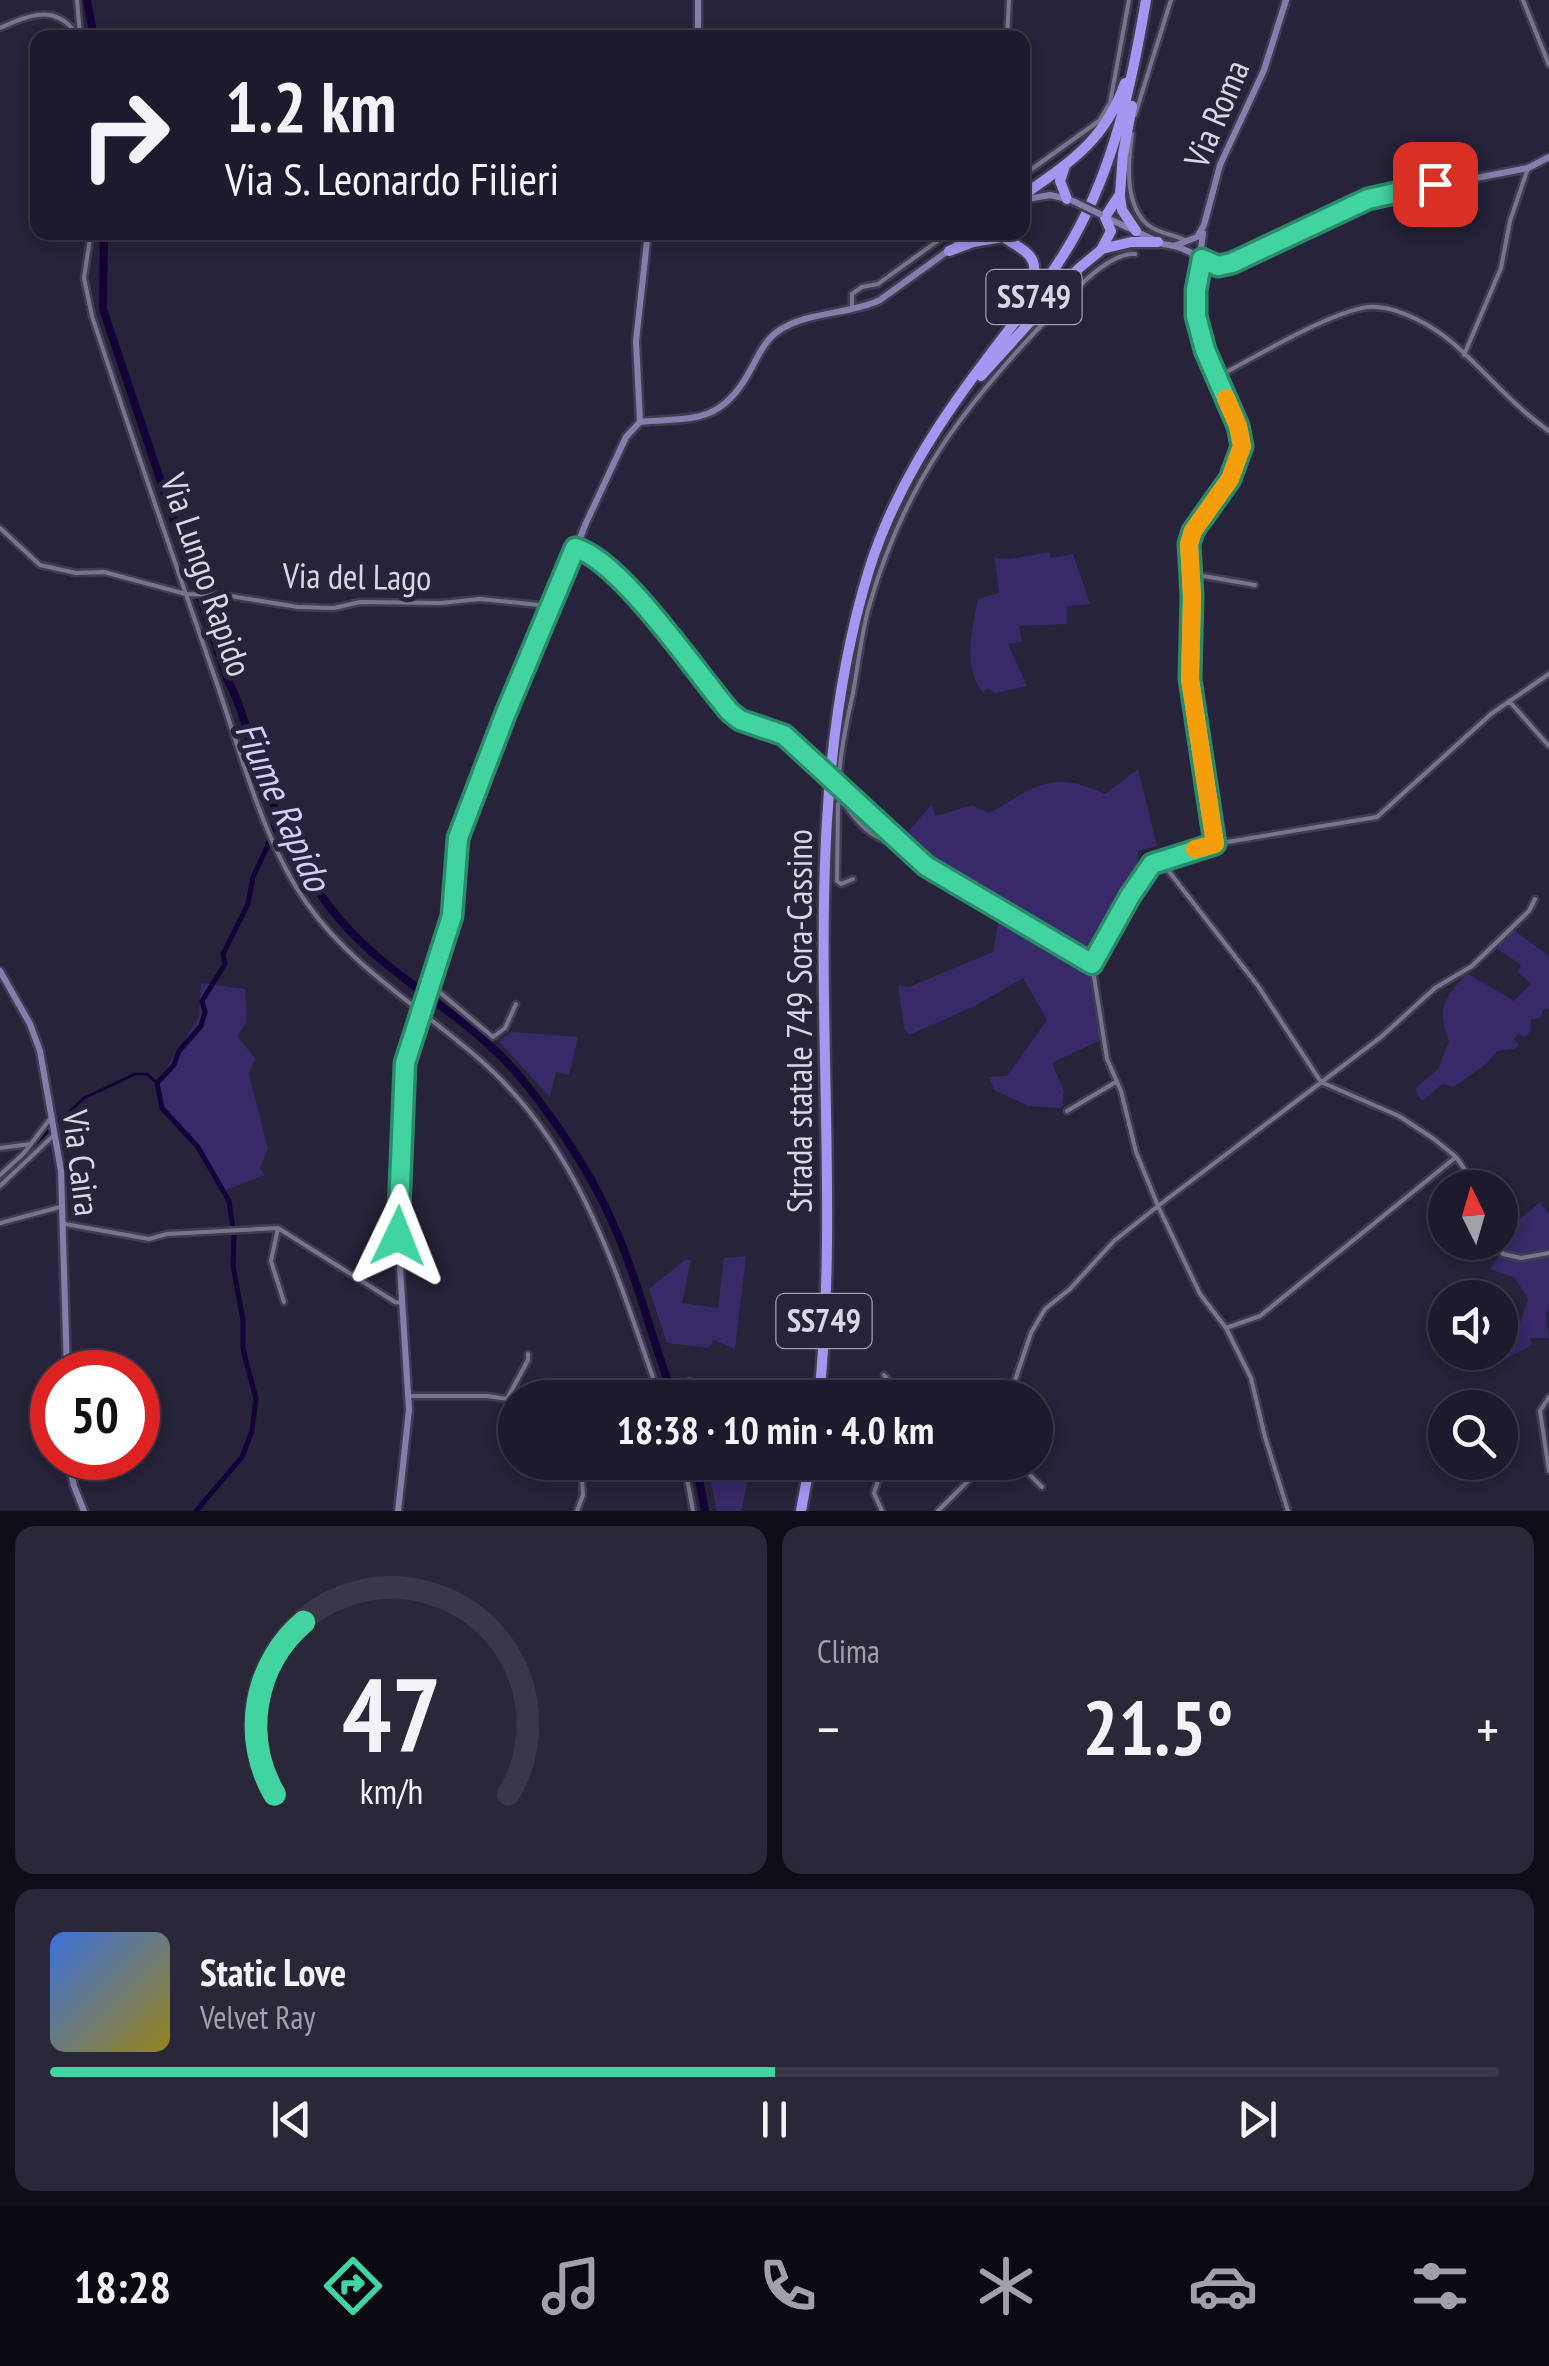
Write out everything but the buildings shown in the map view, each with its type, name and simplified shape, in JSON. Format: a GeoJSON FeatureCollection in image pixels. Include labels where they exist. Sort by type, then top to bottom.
{"type":"FeatureCollection","features":[{"type":"Feature","properties":{"kind":"highway"},"geometry":{"type":"LineString","coordinates":[[1030,192],[1094,140],[1114,109],[1146,5]]}},
{"type":"Feature","properties":{"kind":"highway"},"geometry":{"type":"LineString","coordinates":[[1136,232],[1122,210],[1120,194],[1122,154],[1142,53],[1146,5]]}},
{"type":"Feature","properties":{"kind":"highway","name":"Strada statale 749 Sora-Cassino"},"geometry":{"type":"LineString","coordinates":[[819,1380],[826,1256],[827,850],[836,737],[851,639],[870,566],[902,490],[970,381],[1052,273],[1096,193],[1126,104],[1146,5]]}},
{"type":"Feature","properties":{"kind":"highway"},"geometry":{"type":"LineString","coordinates":[[1065,166],[1060,181],[1070,200]]}},
{"type":"Feature","properties":{"kind":"highway"},"geometry":{"type":"LineString","coordinates":[[939,427],[1066,283],[1101,250],[1111,231],[1102,215],[1120,194]]}},
{"type":"Feature","properties":{"kind":"highway"},"geometry":{"type":"LineString","coordinates":[[949,251],[980,240]]}},
{"type":"Feature","properties":{"kind":"highway"},"geometry":{"type":"LineString","coordinates":[[970,381],[1028,298],[1033,282],[1030,255],[1009,240]]}},
{"type":"Feature","properties":{"kind":"highway"},"geometry":{"type":"LineString","coordinates":[[1101,250],[1131,242],[1158,242]]}},
{"type":"Feature","properties":{"kind":"highway"},"geometry":{"type":"LineString","coordinates":[[802,1511],[807,1480]]}},
{"type":"Feature","properties":{"kind":"street"},"geometry":{"type":"LineString","coordinates":[[77,0],[79,30]]}},
{"type":"Feature","properties":{"kind":"street"},"geometry":{"type":"LineString","coordinates":[[698,0],[698,30]]}},
{"type":"Feature","properties":{"kind":"street"},"geometry":{"type":"LineString","coordinates":[[1007,30],[1009,0]]}},
{"type":"Feature","properties":{"kind":"street"},"geometry":{"type":"LineString","coordinates":[[1030,170],[1099,121],[1110,103],[1130,0]]}},
{"type":"Feature","properties":{"kind":"street"},"geometry":{"type":"LineString","coordinates":[[1171,0],[1136,111],[1129,153],[1132,198],[1146,224],[1188,242],[1196,247],[1201,258]]}},
{"type":"Feature","properties":{"kind":"street","name":"Via Roma"},"geometry":{"type":"LineString","coordinates":[[1188,242],[1197,237],[1204,225],[1220,165],[1264,70],[1286,0]]}},
{"type":"Feature","properties":{"kind":"street"},"geometry":{"type":"LineString","coordinates":[[1522,0],[1549,65]]}},
{"type":"Feature","properties":{"kind":"street"},"geometry":{"type":"LineString","coordinates":[[0,28],[45,12],[64,20],[73,30]]}},
{"type":"Feature","properties":{"kind":"street"},"geometry":{"type":"LineString","coordinates":[[1030,197],[1050,195],[1070,200],[1218,266],[1368,199],[1528,168],[1549,157]]}},
{"type":"Feature","properties":{"kind":"street"},"geometry":{"type":"LineString","coordinates":[[1464,355],[1501,268],[1510,221],[1528,168]]}},
{"type":"Feature","properties":{"kind":"street"},"geometry":{"type":"LineString","coordinates":[[1204,225],[1196,316],[1242,446],[1230,479],[1193,531],[1189,544],[1190,679],[1215,844]]}},
{"type":"Feature","properties":{"kind":"street","name":"Via Lungo Rapido"},"geometry":{"type":"LineString","coordinates":[[89,240],[84,278],[89,304],[274,840],[307,904],[334,937],[490,1068],[546,1132],[590,1207],[654,1380]]}},
{"type":"Feature","properties":{"kind":"street"},"geometry":{"type":"LineString","coordinates":[[640,422],[636,342],[647,240]]}},
{"type":"Feature","properties":{"kind":"street"},"geometry":{"type":"LineString","coordinates":[[852,311],[852,294],[878,284],[939,240]]}},
{"type":"Feature","properties":{"kind":"street"},"geometry":{"type":"LineString","coordinates":[[398,1511],[409,1396],[398,1236],[405,1063],[452,916],[458,838],[575,548],[626,437],[640,422],[683,421],[721,406],[738,391],[776,333],[792,324],[852,311],[880,300],[963,240]]}},
{"type":"Feature","properties":{"kind":"street"},"geometry":{"type":"LineString","coordinates":[[1174,246],[1188,242]]}},
{"type":"Feature","properties":{"kind":"street"},"geometry":{"type":"LineString","coordinates":[[901,843],[890,843],[865,830],[838,791],[846,722],[868,610],[887,558],[920,479],[946,436],[990,379],[1076,289],[1122,255],[1135,254]]}},
{"type":"Feature","properties":{"kind":"street"},"geometry":{"type":"LineString","coordinates":[[1217,377],[1340,315],[1376,306],[1428,326],[1523,413],[1549,431]]}},
{"type":"Feature","properties":{"kind":"street","name":"Via del Lago"},"geometry":{"type":"LineString","coordinates":[[0,528],[40,565],[76,573],[104,572],[189,594],[334,608],[360,602],[445,603],[479,599],[552,606]]}},
{"type":"Feature","properties":{"kind":"street"},"geometry":{"type":"LineString","coordinates":[[575,548],[588,552],[636,594],[730,712],[740,720],[784,735],[926,866],[1092,964]]}},
{"type":"Feature","properties":{"kind":"street"},"geometry":{"type":"LineString","coordinates":[[1192,574],[1255,585]]}},
{"type":"Feature","properties":{"kind":"street"},"geometry":{"type":"LineString","coordinates":[[1288,1511],[1264,1437],[1251,1378],[1226,1328],[1200,1294],[1136,1152],[1107,1059],[1092,964],[1144,873],[1160,860],[1215,844],[1376,817],[1509,700],[1549,674]]}},
{"type":"Feature","properties":{"kind":"street"},"geometry":{"type":"LineString","coordinates":[[1509,700],[1549,746]]}},
{"type":"Feature","properties":{"kind":"street"},"geometry":{"type":"LineString","coordinates":[[842,800],[838,804],[837,881],[841,884],[853,879]]}},
{"type":"Feature","properties":{"kind":"street"},"geometry":{"type":"LineString","coordinates":[[1160,860],[1258,986],[1320,1082],[1398,1116],[1456,1157],[1465,1170]]}},
{"type":"Feature","properties":{"kind":"street"},"geometry":{"type":"LineString","coordinates":[[1015,1380],[1045,1308],[1070,1289],[1114,1242],[1381,1037],[1434,988],[1472,966],[1536,900]]}},
{"type":"Feature","properties":{"kind":"street","name":"Via Caira"},"geometry":{"type":"LineString","coordinates":[[0,971],[35,1038],[54,1135],[64,1206],[67,1350]]}},
{"type":"Feature","properties":{"kind":"street"},"geometry":{"type":"LineString","coordinates":[[430,988],[489,1036],[498,1035],[505,1028],[516,1004]]}},
{"type":"Feature","properties":{"kind":"street"},"geometry":{"type":"LineString","coordinates":[[1067,1110],[1116,1082]]}},
{"type":"Feature","properties":{"kind":"street"},"geometry":{"type":"LineString","coordinates":[[0,1175],[51,1119]]}},
{"type":"Feature","properties":{"kind":"street"},"geometry":{"type":"LineString","coordinates":[[0,1186],[54,1135]]}},
{"type":"Feature","properties":{"kind":"street"},"geometry":{"type":"LineString","coordinates":[[0,1148],[32,1144]]}},
{"type":"Feature","properties":{"kind":"street"},"geometry":{"type":"LineString","coordinates":[[1226,1328],[1260,1316],[1456,1157]]}},
{"type":"Feature","properties":{"kind":"street"},"geometry":{"type":"LineString","coordinates":[[0,1223],[64,1206]]}},
{"type":"Feature","properties":{"kind":"street"},"geometry":{"type":"LineString","coordinates":[[65,1224],[149,1239],[168,1234],[278,1228],[402,1303]]}},
{"type":"Feature","properties":{"kind":"street"},"geometry":{"type":"LineString","coordinates":[[278,1228],[271,1260],[284,1302]]}},
{"type":"Feature","properties":{"kind":"street"},"geometry":{"type":"LineString","coordinates":[[1518,1257],[1549,1253]]}},
{"type":"Feature","properties":{"kind":"street"},"geometry":{"type":"LineString","coordinates":[[517,1380],[528,1354]]}},
{"type":"Feature","properties":{"kind":"street"},"geometry":{"type":"LineString","coordinates":[[884,1375],[888,1380]]}},
{"type":"Feature","properties":{"kind":"street"},"geometry":{"type":"LineString","coordinates":[[409,1396],[498,1397]]}},
{"type":"Feature","properties":{"kind":"street"},"geometry":{"type":"LineString","coordinates":[[1549,1397],[1540,1411],[1549,1472]]}},
{"type":"Feature","properties":{"kind":"street"},"geometry":{"type":"LineString","coordinates":[[73,1480],[84,1511]]}},
{"type":"Feature","properties":{"kind":"street"},"geometry":{"type":"LineString","coordinates":[[579,1510],[582,1480]]}},
{"type":"Feature","properties":{"kind":"street"},"geometry":{"type":"LineString","coordinates":[[688,1480],[694,1511]]}},
{"type":"Feature","properties":{"kind":"street"},"geometry":{"type":"LineString","coordinates":[[878,1480],[874,1493],[882,1511]]}},
{"type":"Feature","properties":{"kind":"street"},"geometry":{"type":"LineString","coordinates":[[938,1511],[969,1480]]}},
{"type":"Feature","properties":{"kind":"street"},"geometry":{"type":"LineString","coordinates":[[1035,1480],[1042,1487]]}},
{"type":"Feature","properties":{"kind":"shaded area"},"geometry":{"type":"Polygon","coordinates":[[[1049,552],[1050,558],[1073,554],[1090,604],[1067,606],[1067,624],[1019,626],[1022,642],[1008,644],[1027,686],[995,693],[987,689],[983,693],[973,671],[971,635],[978,599],[999,593],[995,558],[1049,552]]]}},
{"type":"Feature","properties":{"kind":"shaded area"},"geometry":{"type":"Polygon","coordinates":[[[1138,769],[1157,846],[1138,851],[1139,865],[1146,868],[1091,959],[932,865],[902,839],[931,805],[936,816],[972,805],[989,813],[1032,789],[1057,782],[1105,794],[1138,769]]]}},
{"type":"Feature","properties":{"kind":"shaded area"},"geometry":{"type":"Polygon","coordinates":[[[1000,913],[1089,965],[1100,1040],[1052,1063],[1064,1091],[1062,1108],[1028,1106],[994,1090],[989,1077],[1007,1076],[1047,1020],[1023,978],[975,1006],[909,1035],[904,1028],[898,985],[909,987],[993,952],[1000,913]]]}},
{"type":"Feature","properties":{"kind":"shaded area"},"geometry":{"type":"Polygon","coordinates":[[[1514,930],[1549,956],[1549,1008],[1543,1010],[1540,1018],[1531,1020],[1531,1031],[1525,1037],[1518,1034],[1514,1039],[1519,1045],[1514,1049],[1497,1051],[1454,1087],[1442,1084],[1422,1101],[1415,1089],[1438,1069],[1449,1041],[1443,1020],[1444,1004],[1467,973],[1514,1001],[1531,984],[1518,972],[1521,965],[1496,948],[1514,930]]]}},
{"type":"Feature","properties":{"kind":"shaded area"},"geometry":{"type":"Polygon","coordinates":[[[201,983],[245,989],[247,1022],[237,1036],[255,1058],[249,1074],[268,1149],[260,1168],[265,1175],[225,1190],[192,1142],[191,1133],[170,1118],[160,1087],[159,1078],[199,1016],[201,983]]]}},
{"type":"Feature","properties":{"kind":"shaded area"},"geometry":{"type":"Polygon","coordinates":[[[511,1032],[578,1037],[569,1075],[556,1072],[550,1097],[499,1042],[511,1032]]]}},
{"type":"Feature","properties":{"kind":"shaded area"},"geometry":{"type":"Polygon","coordinates":[[[1540,1202],[1549,1215],[1549,1309],[1545,1312],[1549,1338],[1530,1338],[1532,1345],[1518,1352],[1518,1326],[1528,1299],[1518,1280],[1490,1269],[1496,1260],[1518,1260],[1518,1221],[1540,1202]]]}},
{"type":"Feature","properties":{"kind":"shaded area"},"geometry":{"type":"Polygon","coordinates":[[[746,1256],[735,1349],[714,1340],[709,1348],[667,1343],[649,1289],[686,1259],[691,1260],[682,1303],[718,1308],[724,1258],[746,1256]]]}},
{"type":"Feature","properties":{"kind":"shaded area"},"geometry":{"type":"Polygon","coordinates":[[[711,1480],[748,1480],[741,1511],[717,1511],[711,1480]]]}},
{"type":"Feature","properties":{"kind":"waterway","name":"Fiume Rapido"},"geometry":{"type":"LineString","coordinates":[[87,0],[93,30]]}},
{"type":"Feature","properties":{"kind":"waterway","name":"Fiume Rapido"},"geometry":{"type":"LineString","coordinates":[[104,240],[103,309],[227,679],[287,834],[318,890],[350,931],[499,1054],[563,1135],[589,1176],[620,1240],[668,1380]]}},
{"type":"Feature","properties":{"kind":"waterway"},"geometry":{"type":"LineString","coordinates":[[196,1511],[242,1457],[252,1431],[256,1399],[243,1349],[229,1201],[198,1147],[162,1108],[157,1083],[201,1026],[205,1012],[202,1001],[225,964],[223,954],[248,904],[253,877],[268,845],[278,809]]}},
{"type":"Feature","properties":{"kind":"waterway"},"geometry":{"type":"LineString","coordinates":[[57,1123],[84,1098],[135,1074],[147,1074],[157,1083]]}},
{"type":"Feature","properties":{"kind":"waterway"},"geometry":{"type":"LineString","coordinates":[[0,1180],[51,1128]]}},
{"type":"Feature","properties":{"kind":"waterway","name":"Fiume Rapido"},"geometry":{"type":"LineString","coordinates":[[699,1480],[705,1511]]}},
{"type":"Feature","properties":{"kind":"slow traffic"},"geometry":{"type":"LineString","coordinates":[[1195,849],[1215,844],[1190,679],[1189,544],[1193,531],[1230,479],[1242,446],[1226,398]]}},
{"type":"Feature","properties":{"kind":"route"},"geometry":{"type":"LineString","coordinates":[[398,1236],[405,1063],[452,916],[458,838],[575,548],[588,552],[636,594],[730,712],[740,720],[784,735],[926,866],[1092,964],[1152,864],[1215,844],[1190,679],[1189,544],[1193,531],[1230,479],[1242,446],[1196,316],[1202,259],[1218,266],[1232,263],[1368,199],[1435,184]]}}]}
